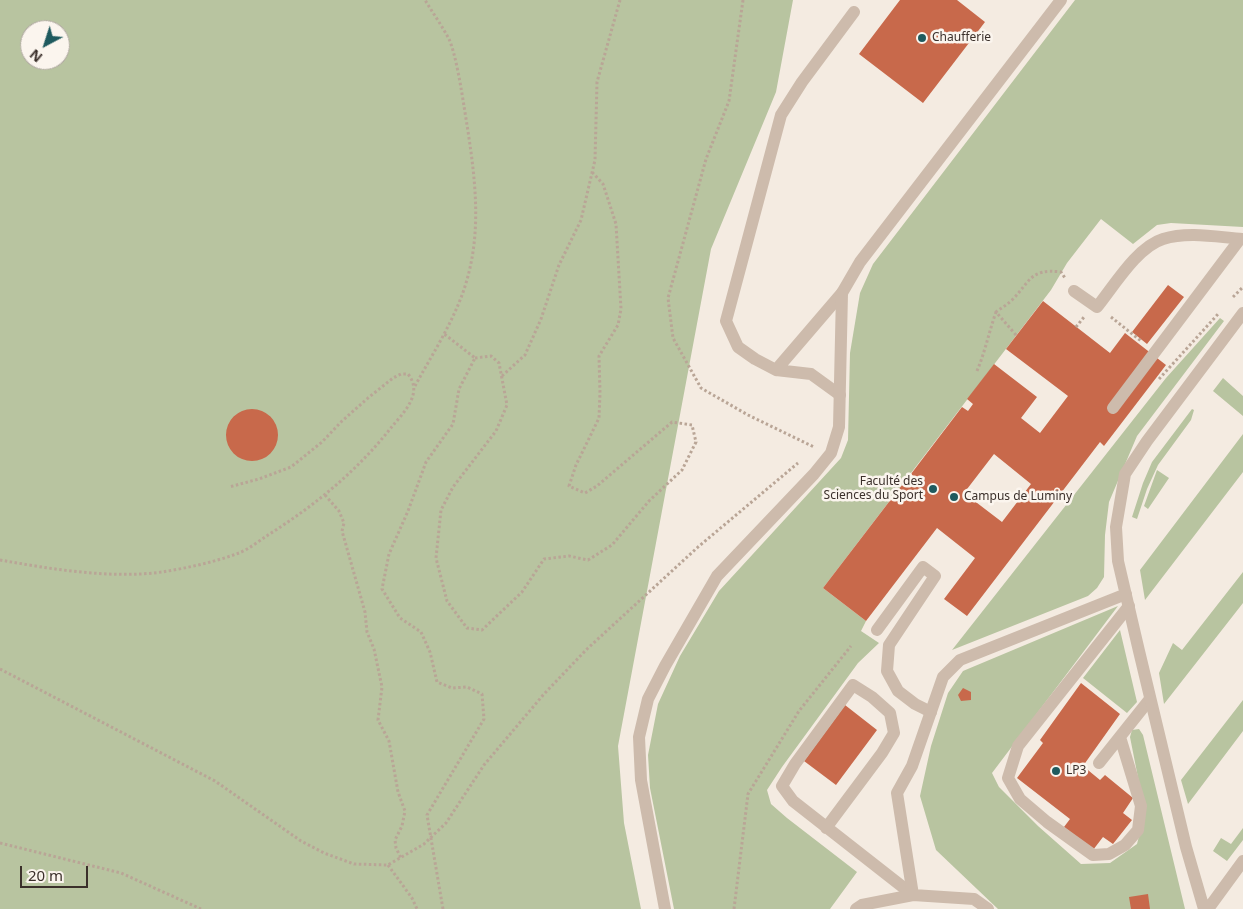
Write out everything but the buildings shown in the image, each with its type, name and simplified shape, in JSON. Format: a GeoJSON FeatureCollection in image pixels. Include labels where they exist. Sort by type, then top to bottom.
{"type":"FeatureCollection","features":[{"type":"Feature","properties":{"kind":"street"},"geometry":{"type":"LineString","coordinates":[[776,370],[842,293],[860,262],[1061,0]]}},
{"type":"Feature","properties":{"kind":"street"},"geometry":{"type":"LineString","coordinates":[[840,395],[811,374],[776,370],[755,359],[738,347],[726,321],[781,115],[802,82],[854,12]]}},
{"type":"Feature","properties":{"kind":"street"},"geometry":{"type":"LineString","coordinates":[[1074,291],[1097,307],[1137,257],[1162,239],[1177,236],[1202,236],[1241,239]]}},
{"type":"Feature","properties":{"kind":"street"},"geometry":{"type":"LineString","coordinates":[[1113,408],[1241,239]]}},
{"type":"Feature","properties":{"kind":"street"},"geometry":{"type":"LineString","coordinates":[[665,909],[641,780],[639,737],[648,699],[717,576],[831,454],[839,427],[842,293]]}},
{"type":"Feature","properties":{"kind":"street"},"geometry":{"type":"LineString","coordinates":[[1206,909],[1186,847],[1150,700],[1118,561],[1116,527],[1125,474],[1147,441],[1243,312]]}},
{"type":"Feature","properties":{"kind":"street"},"geometry":{"type":"LineString","coordinates":[[877,630],[923,567],[935,576],[889,645],[887,670],[898,691],[915,704],[931,712]]}},
{"type":"Feature","properties":{"kind":"street"},"geometry":{"type":"LineString","coordinates":[[913,895],[897,793],[912,766],[943,678],[960,660],[1128,600]]}},
{"type":"Feature","properties":{"kind":"street"},"geometry":{"type":"LineString","coordinates":[[1120,737],[1141,806],[1138,830],[1125,845],[1109,854],[1093,855],[1047,822],[1020,799],[1008,778],[1018,746],[1128,600]]}},
{"type":"Feature","properties":{"kind":"street"},"geometry":{"type":"LineString","coordinates":[[826,828],[832,820],[849,798],[854,790],[871,768],[894,733],[890,714],[872,697],[852,685],[795,764],[782,786],[793,801],[824,826],[832,832],[876,866],[891,878],[898,883],[913,895]]}},
{"type":"Feature","properties":{"kind":"street"},"geometry":{"type":"LineString","coordinates":[[1099,763],[1150,700]]}},
{"type":"Feature","properties":{"kind":"street"},"geometry":{"type":"LineString","coordinates":[[1206,909],[1243,861]]}},
{"type":"Feature","properties":{"kind":"street"},"geometry":{"type":"LineString","coordinates":[[856,909],[862,905],[913,895],[974,899],[988,909]]}},
{"type":"Feature","properties":{"kind":"path"},"geometry":{"type":"LineString","coordinates":[[414,386],[456,309],[468,278],[476,226],[475,194],[461,90],[449,40],[425,0]]}},
{"type":"Feature","properties":{"kind":"path"},"geometry":{"type":"LineString","coordinates":[[502,376],[525,354],[541,319],[559,265],[581,220],[595,160],[597,82],[620,0]]}},
{"type":"Feature","properties":{"kind":"path"},"geometry":{"type":"LineString","coordinates":[[743,0],[729,101],[706,159],[668,298],[673,338],[700,388],[748,415],[816,448],[809,453]]}},
{"type":"Feature","properties":{"kind":"path"},"geometry":{"type":"LineString","coordinates":[[443,333],[475,358],[490,356],[499,363],[507,405],[496,431],[453,487],[441,510],[436,558],[447,600],[468,628],[482,630],[522,592],[544,559],[569,556],[588,560],[612,545],[649,501],[682,470],[696,442],[692,425],[672,422],[591,490],[585,493],[569,486],[576,465],[599,418],[599,356],[618,325],[622,309],[616,224],[602,184],[592,172]]}},
{"type":"Feature","properties":{"kind":"path"},"geometry":{"type":"LineString","coordinates":[[977,371],[985,353],[987,338],[996,312],[1012,300],[1027,282],[1039,272],[1048,270],[1060,272],[1074,291]]}},
{"type":"Feature","properties":{"kind":"path"},"geometry":{"type":"LineString","coordinates":[[1230,301],[1243,286]]}},
{"type":"Feature","properties":{"kind":"path"},"geometry":{"type":"LineString","coordinates":[[1076,327],[1085,315],[1097,307],[1155,352]]}},
{"type":"Feature","properties":{"kind":"path"},"geometry":{"type":"LineString","coordinates":[[1158,380],[1223,308]]}},
{"type":"Feature","properties":{"kind":"path"},"geometry":{"type":"LineString","coordinates":[[996,312],[1016,335]]}},
{"type":"Feature","properties":{"kind":"path"},"geometry":{"type":"LineString","coordinates":[[443,909],[427,815],[484,719],[482,694],[467,687],[452,688],[437,682],[430,652],[421,632],[400,618],[382,589],[389,554],[408,511],[426,462],[453,424],[459,389],[475,358]]}},
{"type":"Feature","properties":{"kind":"path"},"geometry":{"type":"LineString","coordinates":[[0,560],[102,574],[160,572],[196,565],[240,552],[296,517],[325,495],[385,435],[410,403],[415,394],[413,380],[408,374],[401,374],[393,378],[342,420],[322,442],[292,467],[229,487]]}},
{"type":"Feature","properties":{"kind":"path"},"geometry":{"type":"LineString","coordinates":[[0,670],[215,781],[278,826],[309,845],[354,864],[388,864],[424,844],[446,823],[484,766],[544,694],[587,649],[698,547],[803,458]]}},
{"type":"Feature","properties":{"kind":"path"},"geometry":{"type":"LineString","coordinates":[[325,495],[344,522],[342,531],[365,612],[382,687],[378,720],[389,741],[398,792],[405,811],[402,826],[395,840],[396,848],[401,858]]}},
{"type":"Feature","properties":{"kind":"path"},"geometry":{"type":"LineString","coordinates":[[0,843],[121,873],[201,909]]}},
{"type":"Feature","properties":{"kind":"path"},"geometry":{"type":"LineString","coordinates":[[388,864],[412,898],[416,909]]}},
{"type":"Feature","properties":{"kind":"green space"},"geometry":{"type":"Polygon","coordinates":[[[0,0],[793,0],[776,92],[711,249],[618,746],[624,823],[641,909],[0,909],[0,0]]]}},
{"type":"Feature","properties":{"kind":"green space"},"geometry":{"type":"Polygon","coordinates":[[[1075,0],[1243,0],[1243,227],[1171,223],[1157,225],[1133,244],[1101,219],[1067,263],[1051,290],[823,588],[866,621],[861,631],[879,643],[858,663],[767,790],[771,804],[857,872],[830,909],[674,909],[650,788],[648,755],[658,704],[680,656],[719,591],[841,458],[848,440],[850,353],[860,293],[873,264],[1075,0]]]}},
{"type":"Feature","properties":{"kind":"green space"},"geometry":{"type":"Polygon","coordinates":[[[1220,318],[1224,321],[1137,436],[1109,502],[1105,535],[1104,577],[1097,588],[1088,596],[952,650],[1166,378],[1220,318]]]}},
{"type":"Feature","properties":{"kind":"green space"},"geometry":{"type":"Polygon","coordinates":[[[1223,378],[1243,396],[1243,416],[1213,391],[1223,378]]]}},
{"type":"Feature","properties":{"kind":"green space"},"geometry":{"type":"Polygon","coordinates":[[[1192,409],[1194,410],[1191,420],[1158,465],[1147,489],[1137,519],[1132,517],[1152,462],[1192,409]]]}},
{"type":"Feature","properties":{"kind":"green space"},"geometry":{"type":"Polygon","coordinates":[[[1243,434],[1243,472],[1145,600],[1140,570],[1243,434]]]}},
{"type":"Feature","properties":{"kind":"green space"},"geometry":{"type":"Polygon","coordinates":[[[1157,470],[1169,478],[1148,509],[1144,506],[1157,470]]]}},
{"type":"Feature","properties":{"kind":"green space"},"geometry":{"type":"Polygon","coordinates":[[[1243,572],[1243,603],[1164,704],[1159,673],[1173,643],[1182,650],[1243,572]]]}},
{"type":"Feature","properties":{"kind":"green space"},"geometry":{"type":"Polygon","coordinates":[[[1118,606],[992,773],[999,787],[1038,826],[1081,864],[1110,863],[1137,844],[1145,813],[1130,737],[1132,730],[1139,729],[1143,735],[1185,909],[998,909],[936,850],[920,796],[931,746],[948,693],[963,671],[1118,606]]]}},
{"type":"Feature","properties":{"kind":"green space"},"geometry":{"type":"Polygon","coordinates":[[[1120,630],[1137,702],[1127,713],[1083,678],[1120,630]]]}},
{"type":"Feature","properties":{"kind":"green space"},"geometry":{"type":"Polygon","coordinates":[[[1243,700],[1243,731],[1188,804],[1181,780],[1243,700]]]}},
{"type":"Feature","properties":{"kind":"green space"},"geometry":{"type":"Polygon","coordinates":[[[1243,828],[1243,840],[1227,861],[1213,851],[1221,838],[1231,844],[1243,828]]]}},
{"type":"Feature","properties":{"kind":"place","name":"Chaufferie"},"geometry":{"type":"Point","coordinates":[922,38]}},
{"type":"Feature","properties":{"kind":"place","name":"Faculté des Sciences du Sport"},"geometry":{"type":"Point","coordinates":[933,489]}},
{"type":"Feature","properties":{"kind":"place","name":"Campus de Luminy"},"geometry":{"type":"Point","coordinates":[954,497]}},
{"type":"Feature","properties":{"kind":"place","name":"LP3"},"geometry":{"type":"Point","coordinates":[1056,771]}}]}
